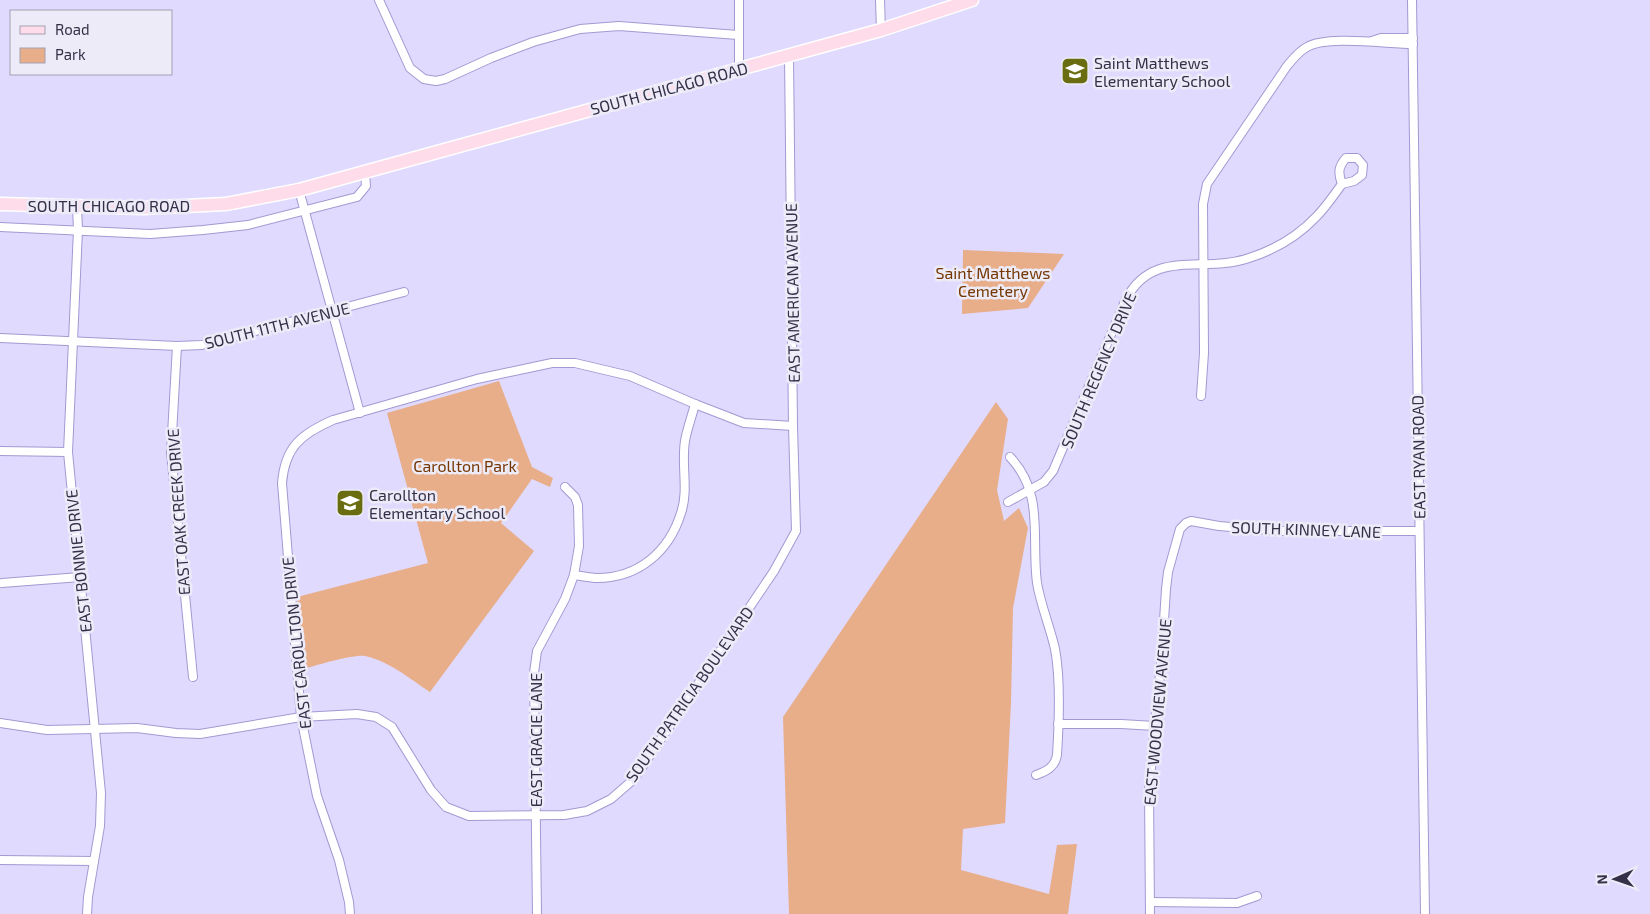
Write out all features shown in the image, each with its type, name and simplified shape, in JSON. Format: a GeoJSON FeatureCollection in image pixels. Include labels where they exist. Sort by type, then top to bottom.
{"type":"FeatureCollection","features":[{"type":"Feature","properties":{"kind":"main road","name":"SOUTH CHICAGO ROAD"},"geometry":{"type":"LineString","coordinates":[[0,204],[143,208],[226,204],[299,190],[881,30],[972,0]]}},
{"type":"Feature","properties":{"kind":"street"},"geometry":{"type":"LineString","coordinates":[[379,0],[410,68],[424,79],[436,81],[445,79],[524,45],[580,29],[619,26],[738,35]]}},
{"type":"Feature","properties":{"kind":"street"},"geometry":{"type":"LineString","coordinates":[[739,0],[739,68]]}},
{"type":"Feature","properties":{"kind":"street"},"geometry":{"type":"LineString","coordinates":[[880,0],[881,30]]}},
{"type":"Feature","properties":{"kind":"street","name":"EAST RYAN ROAD"},"geometry":{"type":"LineString","coordinates":[[1412,0],[1424,914]]}},
{"type":"Feature","properties":{"kind":"street"},"geometry":{"type":"LineString","coordinates":[[1201,396],[1204,363],[1203,204],[1207,184],[1287,66],[1306,47],[1324,42],[1370,41],[1381,38],[1413,41]]}},
{"type":"Feature","properties":{"kind":"street","name":"EAST AMERICAN AVENUE"},"geometry":{"type":"LineString","coordinates":[[789,55],[796,531]]}},
{"type":"Feature","properties":{"kind":"street","name":"SOUTH CHICAGO ROAD"},"geometry":{"type":"LineString","coordinates":[[0,227],[150,234],[248,225],[357,197],[366,186],[365,172]]}},
{"type":"Feature","properties":{"kind":"street","name":"SOUTH REGENCY DRIVE"},"geometry":{"type":"LineString","coordinates":[[1008,502],[1030,491],[1049,477],[1060,458],[1116,321],[1131,289],[1142,278],[1161,267],[1224,264],[1246,259],[1282,243],[1316,218],[1342,184]]}},
{"type":"Feature","properties":{"kind":"street"},"geometry":{"type":"LineString","coordinates":[[299,190],[360,413]]}},
{"type":"Feature","properties":{"kind":"street","name":"EAST BONNIE DRIVE"},"geometry":{"type":"LineString","coordinates":[[77,207],[78,230],[68,452],[101,793],[100,826],[87,914]]}},
{"type":"Feature","properties":{"kind":"street","name":"SOUTH 11TH AVENUE"},"geometry":{"type":"LineString","coordinates":[[0,338],[177,346],[202,345],[404,292]]}},
{"type":"Feature","properties":{"kind":"street","name":"EAST OAK CREEK DRIVE"},"geometry":{"type":"LineString","coordinates":[[177,346],[171,452],[193,677]]}},
{"type":"Feature","properties":{"kind":"street","name":"EAST CAROLLTON DRIVE"},"geometry":{"type":"LineString","coordinates":[[350,914],[339,860],[317,796],[301,717],[282,498],[283,470],[286,458],[292,448],[307,433],[333,420],[477,379],[552,363],[575,363],[630,376],[744,423],[793,426]]}},
{"type":"Feature","properties":{"kind":"street"},"geometry":{"type":"LineString","coordinates":[[574,575],[597,578],[626,574],[650,562],[670,539],[682,513],[685,490],[685,441],[695,404]]}},
{"type":"Feature","properties":{"kind":"street"},"geometry":{"type":"LineString","coordinates":[[0,451],[68,452]]}},
{"type":"Feature","properties":{"kind":"street"},"geometry":{"type":"LineString","coordinates":[[1010,457],[1023,473],[1030,491],[1034,510],[1038,590],[1052,637],[1057,665],[1058,724],[1056,761],[1051,767],[1036,775]]}},
{"type":"Feature","properties":{"kind":"street","name":"EAST GRACIE LANE"},"geometry":{"type":"LineString","coordinates":[[537,914],[534,673],[537,651],[565,598],[574,575],[579,546],[578,505],[575,497],[565,487]]}},
{"type":"Feature","properties":{"kind":"street","name":"SOUTH KINNEY LANE"},"geometry":{"type":"LineString","coordinates":[[1194,522],[1282,531],[1419,531]]}},
{"type":"Feature","properties":{"kind":"street","name":"EAST WOODVIEW AVENUE"},"geometry":{"type":"LineString","coordinates":[[1150,914],[1149,789],[1168,572],[1180,528],[1186,523],[1194,522]]}},
{"type":"Feature","properties":{"kind":"street","name":"SOUTH PATRICIA BOULEVARD"},"geometry":{"type":"LineString","coordinates":[[0,723],[47,730],[137,728],[200,734],[301,717],[358,714],[376,717],[392,726],[431,790],[446,807],[469,816],[564,815],[587,811],[611,799],[634,779],[774,571],[796,531]]}},
{"type":"Feature","properties":{"kind":"street"},"geometry":{"type":"LineString","coordinates":[[2,583],[80,577]]}},
{"type":"Feature","properties":{"kind":"street"},"geometry":{"type":"LineString","coordinates":[[1058,724],[1154,726]]}},
{"type":"Feature","properties":{"kind":"street"},"geometry":{"type":"LineString","coordinates":[[0,860],[94,861]]}},
{"type":"Feature","properties":{"kind":"street"},"geometry":{"type":"LineString","coordinates":[[1150,902],[1237,903],[1258,896]]}},
{"type":"Feature","properties":{"kind":"green space","name":"Saint Matthews Cemetery"},"geometry":{"type":"Polygon","coordinates":[[[963,250],[1064,254],[1028,308],[962,314],[963,250]]]}},
{"type":"Feature","properties":{"kind":"green space","name":"Carollton Park"},"geometry":{"type":"Polygon","coordinates":[[[499,381],[532,467],[553,478],[550,487],[532,479],[501,523],[534,551],[430,692],[391,666],[365,656],[344,658],[304,669],[297,597],[428,563],[387,413],[499,381]]]}},
{"type":"Feature","properties":{"kind":"green space"},"geometry":{"type":"Polygon","coordinates":[[[996,402],[1008,419],[997,490],[1004,521],[1019,508],[1028,528],[1013,608],[1011,703],[1005,823],[963,829],[961,870],[1049,894],[1057,845],[1077,844],[1068,914],[789,914],[783,717],[996,402]]]}},
{"type":"Feature","properties":{"kind":"place","name":"Saint Matthews Elementary School"},"geometry":{"type":"Point","coordinates":[1075,71]}},
{"type":"Feature","properties":{"kind":"place","name":"Carollton Elementary School"},"geometry":{"type":"Point","coordinates":[350,503]}}]}
